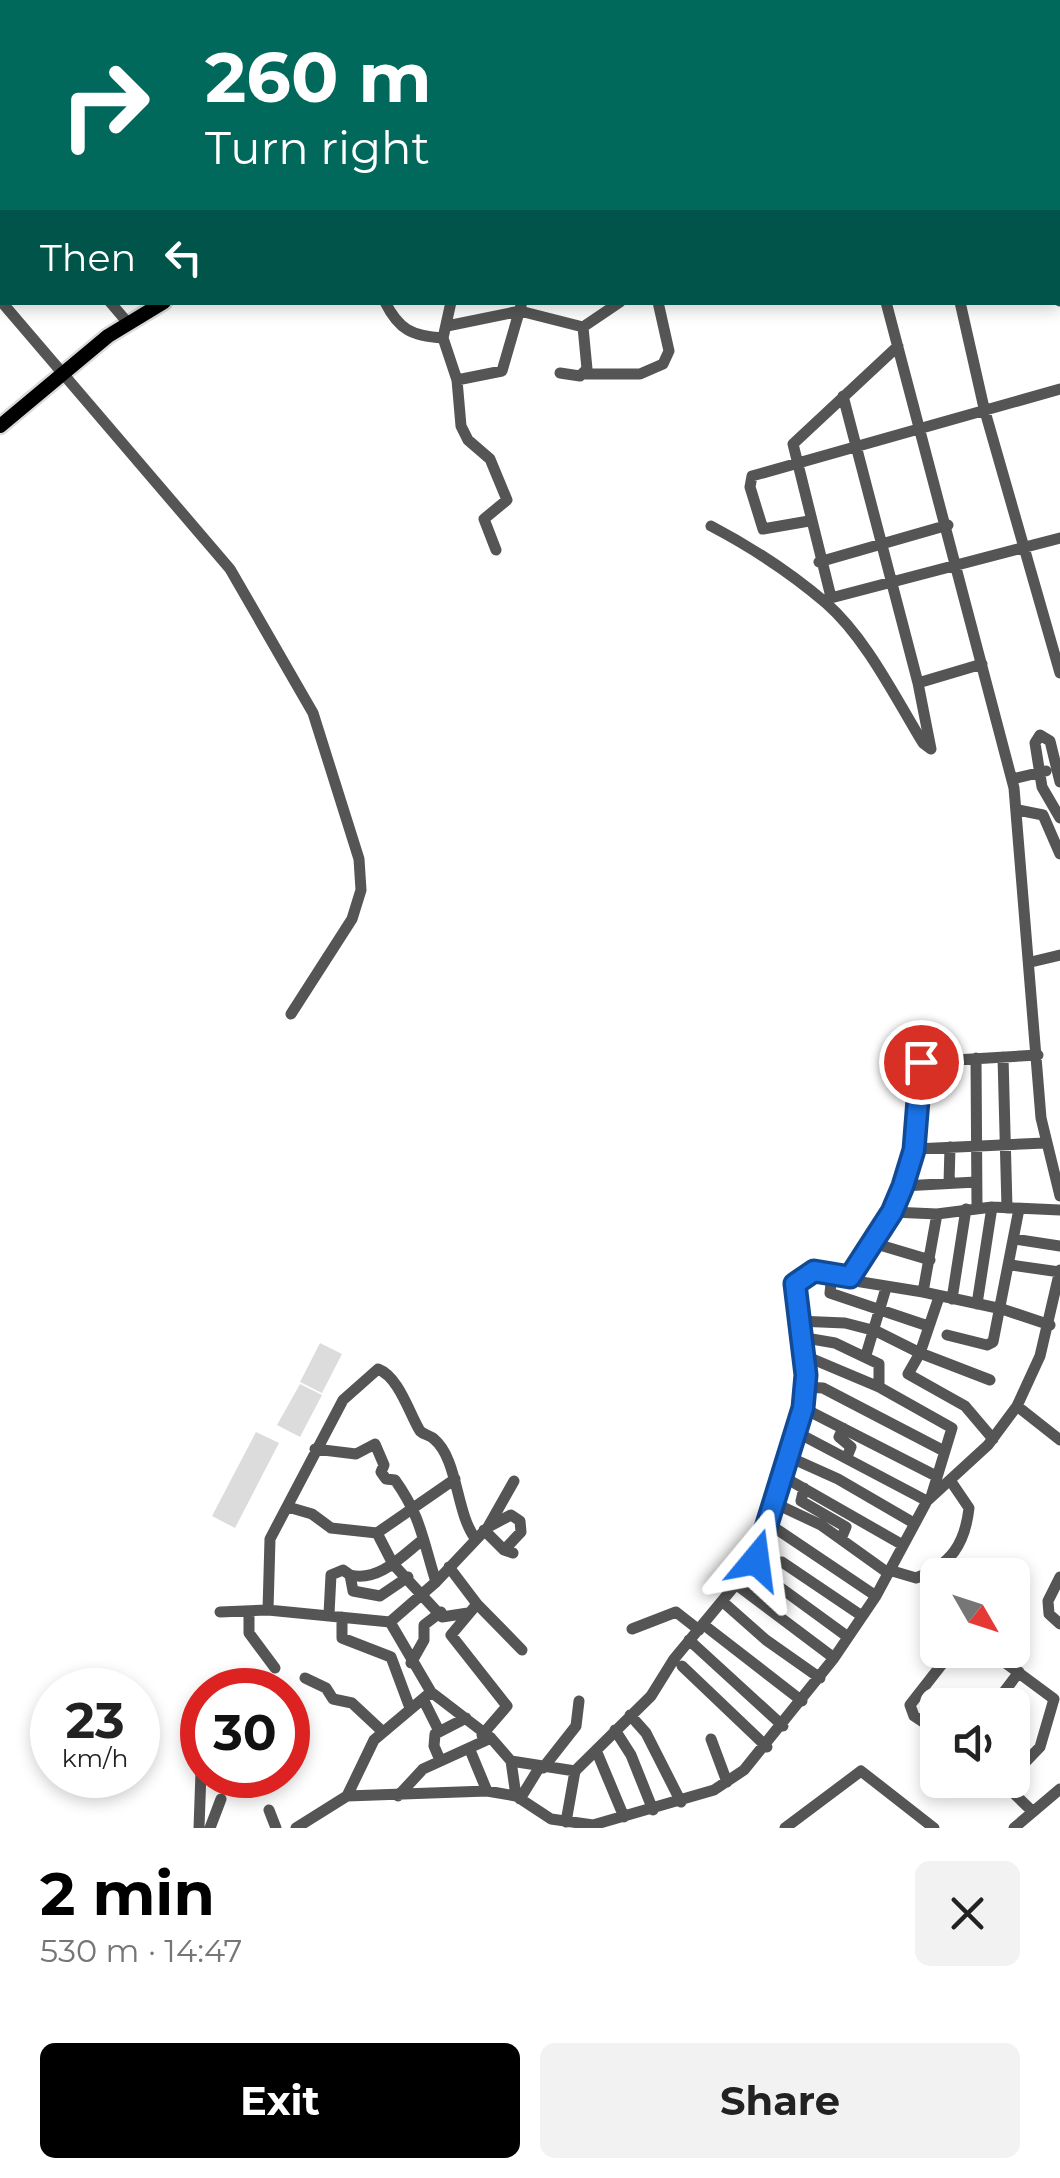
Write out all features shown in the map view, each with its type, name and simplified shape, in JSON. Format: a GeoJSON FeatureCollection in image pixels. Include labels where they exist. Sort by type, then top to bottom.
{"type":"FeatureCollection","features":[{"type":"Feature","properties":{"kind":"main road"},"geometry":{"type":"LineString","coordinates":[[0,426],[64,372],[159,305]]}},
{"type":"Feature","properties":{"kind":"street"},"geometry":{"type":"LineString","coordinates":[[4,305],[228,568],[300,686],[324,742],[359,859],[361,890],[352,920],[291,1014]]}},
{"type":"Feature","properties":{"kind":"street"},"geometry":{"type":"LineString","coordinates":[[112,305],[128,324]]}},
{"type":"Feature","properties":{"kind":"street"},"geometry":{"type":"LineString","coordinates":[[387,305],[400,328],[445,332],[521,307],[583,328]]}},
{"type":"Feature","properties":{"kind":"street"},"geometry":{"type":"LineString","coordinates":[[450,305],[445,332],[458,380],[464,433],[490,459],[506,500],[484,519],[496,550]]}},
{"type":"Feature","properties":{"kind":"street"},"geometry":{"type":"LineString","coordinates":[[583,328],[611,305]]}},
{"type":"Feature","properties":{"kind":"street"},"geometry":{"type":"LineString","coordinates":[[560,374],[640,374],[663,364],[669,352],[659,305]]}},
{"type":"Feature","properties":{"kind":"street"},"geometry":{"type":"LineString","coordinates":[[887,305],[948,525],[1018,810],[1045,1143],[1060,1196]]}},
{"type":"Feature","properties":{"kind":"street"},"geometry":{"type":"LineString","coordinates":[[961,305],[984,408],[1032,564],[1060,673]]}},
{"type":"Feature","properties":{"kind":"street"},"geometry":{"type":"LineString","coordinates":[[458,380],[502,371],[521,307]]}},
{"type":"Feature","properties":{"kind":"street"},"geometry":{"type":"LineString","coordinates":[[583,328],[584,374]]}},
{"type":"Feature","properties":{"kind":"street"},"geometry":{"type":"LineString","coordinates":[[843,396],[894,582],[930,749],[827,598],[794,440],[898,346]]}},
{"type":"Feature","properties":{"kind":"street"},"geometry":{"type":"LineString","coordinates":[[809,521],[766,531],[750,487],[756,474],[1060,389]]}},
{"type":"Feature","properties":{"kind":"street"},"geometry":{"type":"LineString","coordinates":[[819,562],[948,525]]}},
{"type":"Feature","properties":{"kind":"street"},"geometry":{"type":"LineString","coordinates":[[711,526],[749,546],[827,598],[1060,538]]}},
{"type":"Feature","properties":{"kind":"street"},"geometry":{"type":"LineString","coordinates":[[918,683],[982,664]]}},
{"type":"Feature","properties":{"kind":"street"},"geometry":{"type":"LineString","coordinates":[[1012,780],[1041,772],[1059,773],[1050,740],[1040,735],[1035,744],[1041,772],[1048,801],[1060,818]]}},
{"type":"Feature","properties":{"kind":"street"},"geometry":{"type":"LineString","coordinates":[[1018,810],[1043,815],[1060,854]]}},
{"type":"Feature","properties":{"kind":"street"},"geometry":{"type":"LineString","coordinates":[[1031,962],[1060,956]]}},
{"type":"Feature","properties":{"kind":"street"},"geometry":{"type":"LineString","coordinates":[[850,1277],[892,1212],[903,1186],[914,1150],[920,1064],[1038,1055]]}},
{"type":"Feature","properties":{"kind":"street"},"geometry":{"type":"LineString","coordinates":[[947,1335],[991,1345],[1002,1309],[1014,1240],[1004,1146],[1003,1057]]}},
{"type":"Feature","properties":{"kind":"street"},"geometry":{"type":"LineString","coordinates":[[976,1058],[976,1182],[972,1209],[945,1298],[928,1326],[910,1378],[965,1406],[992,1439]]}},
{"type":"Feature","properties":{"kind":"street"},"geometry":{"type":"LineString","coordinates":[[914,1150],[1045,1143]]}},
{"type":"Feature","properties":{"kind":"street"},"geometry":{"type":"LineString","coordinates":[[950,1147],[950,1182]]}},
{"type":"Feature","properties":{"kind":"street"},"geometry":{"type":"LineString","coordinates":[[903,1186],[976,1182]]}},
{"type":"Feature","properties":{"kind":"street"},"geometry":{"type":"LineString","coordinates":[[977,1304],[992,1207]]}},
{"type":"Feature","properties":{"kind":"street"},"geometry":{"type":"LineString","coordinates":[[892,1212],[937,1214],[992,1207],[1060,1210]]}},
{"type":"Feature","properties":{"kind":"street"},"geometry":{"type":"LineString","coordinates":[[923,1292],[937,1214]]}},
{"type":"Feature","properties":{"kind":"street"},"geometry":{"type":"LineString","coordinates":[[1014,1240],[1060,1246]]}},
{"type":"Feature","properties":{"kind":"street"},"geometry":{"type":"LineString","coordinates":[[873,1243],[930,1260]]}},
{"type":"Feature","properties":{"kind":"street"},"geometry":{"type":"LineString","coordinates":[[296,1828],[348,1796],[487,1790],[518,1798],[566,1822],[594,1825],[681,1802],[727,1782],[767,1747],[820,1678],[876,1596],[912,1522],[929,1499],[992,1439],[1018,1406],[1050,1326],[1060,1271],[1010,1265]]}},
{"type":"Feature","properties":{"kind":"street"},"geometry":{"type":"LineString","coordinates":[[566,1822],[575,1771],[651,1696],[688,1640],[752,1568],[803,1408],[804,1355],[793,1292],[799,1277],[814,1271],[850,1277],[886,1288],[1002,1309],[1050,1326]]}},
{"type":"Feature","properties":{"kind":"street"},"geometry":{"type":"LineString","coordinates":[[832,1274],[830,1293],[928,1326]]}},
{"type":"Feature","properties":{"kind":"street"},"geometry":{"type":"LineString","coordinates":[[866,1356],[886,1288]]}},
{"type":"Feature","properties":{"kind":"street"},"geometry":{"type":"LineString","coordinates":[[797,1321],[845,1324],[876,1332],[990,1380]]}},
{"type":"Feature","properties":{"kind":"street"},"geometry":{"type":"LineString","coordinates":[[800,1337],[835,1343],[882,1366],[879,1387]]}},
{"type":"Feature","properties":{"kind":"street"},"geometry":{"type":"LineString","coordinates":[[804,1355],[879,1387],[952,1428],[929,1499]]}},
{"type":"Feature","properties":{"kind":"street"},"geometry":{"type":"LineString","coordinates":[[268,1610],[270,1539],[343,1400],[378,1369],[385,1371],[409,1405],[420,1432],[435,1439],[455,1478],[463,1522],[509,1551],[521,1532],[520,1521],[511,1515],[482,1532]]}},
{"type":"Feature","properties":{"kind":"street"},"geometry":{"type":"LineString","coordinates":[[804,1387],[823,1388],[944,1451]]}},
{"type":"Feature","properties":{"kind":"street"},"geometry":{"type":"LineString","coordinates":[[1018,1406],[1060,1440]]}},
{"type":"Feature","properties":{"kind":"street"},"geometry":{"type":"LineString","coordinates":[[803,1408],[936,1476]]}},
{"type":"Feature","properties":{"kind":"street"},"geometry":{"type":"LineString","coordinates":[[843,1428],[838,1437],[851,1447],[847,1457]]}},
{"type":"Feature","properties":{"kind":"street"},"geometry":{"type":"LineString","coordinates":[[798,1432],[929,1499]]}},
{"type":"Feature","properties":{"kind":"street"},"geometry":{"type":"LineString","coordinates":[[315,1449],[356,1454],[376,1444],[384,1465],[381,1472],[386,1479],[395,1480],[423,1523],[421,1542],[436,1582]]}},
{"type":"Feature","properties":{"kind":"street"},"geometry":{"type":"LineString","coordinates":[[789,1457],[838,1478],[912,1522]]}},
{"type":"Feature","properties":{"kind":"street"},"geometry":{"type":"LineString","coordinates":[[782,1476],[901,1544]]}},
{"type":"Feature","properties":{"kind":"street"},"geometry":{"type":"LineString","coordinates":[[288,1506],[312,1514],[332,1528],[377,1533],[455,1478]]}},
{"type":"Feature","properties":{"kind":"street"},"geometry":{"type":"LineString","coordinates":[[772,1502],[888,1571],[916,1578],[942,1565],[960,1546],[969,1508],[950,1480]]}},
{"type":"Feature","properties":{"kind":"street"},"geometry":{"type":"LineString","coordinates":[[220,1612],[268,1610],[390,1622],[436,1582],[482,1532],[514,1481]]}},
{"type":"Feature","properties":{"kind":"street"},"geometry":{"type":"LineString","coordinates":[[804,1488],[801,1501],[846,1526],[840,1539]]}},
{"type":"Feature","properties":{"kind":"street"},"geometry":{"type":"LineString","coordinates":[[766,1522],[876,1596]]}},
{"type":"Feature","properties":{"kind":"street"},"geometry":{"type":"LineString","coordinates":[[377,1533],[394,1564],[445,1618],[472,1609]]}},
{"type":"Feature","properties":{"kind":"street"},"geometry":{"type":"LineString","coordinates":[[410,1708],[394,1661],[342,1638],[330,1575],[343,1570],[368,1577],[394,1564],[421,1542]]}},
{"type":"Feature","properties":{"kind":"street"},"geometry":{"type":"LineString","coordinates":[[850,1576],[861,1554]]}},
{"type":"Feature","properties":{"kind":"street"},"geometry":{"type":"LineString","coordinates":[[782,1562],[862,1616]]}},
{"type":"Feature","properties":{"kind":"street"},"geometry":{"type":"LineString","coordinates":[[449,1566],[472,1609],[522,1650]]}},
{"type":"Feature","properties":{"kind":"street"},"geometry":{"type":"LineString","coordinates":[[752,1568],[848,1638]]}},
{"type":"Feature","properties":{"kind":"street"},"geometry":{"type":"LineString","coordinates":[[350,1575],[353,1591],[380,1596],[408,1577]]}},
{"type":"Feature","properties":{"kind":"street"},"geometry":{"type":"LineString","coordinates":[[1060,1577],[1048,1601],[1049,1614],[1060,1624]]}},
{"type":"Feature","properties":{"kind":"street"},"geometry":{"type":"LineString","coordinates":[[737,1585],[834,1658]]}},
{"type":"Feature","properties":{"kind":"street"},"geometry":{"type":"LineString","coordinates":[[724,1602],[766,1640],[820,1678]]}},
{"type":"Feature","properties":{"kind":"street"},"geometry":{"type":"LineString","coordinates":[[398,1796],[423,1769],[470,1750],[487,1737],[507,1706],[451,1638],[472,1609]]}},
{"type":"Feature","properties":{"kind":"street"},"geometry":{"type":"LineString","coordinates":[[249,1611],[250,1633],[275,1668]]}},
{"type":"Feature","properties":{"kind":"street"},"geometry":{"type":"LineString","coordinates":[[411,1663],[424,1640],[424,1625],[440,1612]]}},
{"type":"Feature","properties":{"kind":"street"},"geometry":{"type":"LineString","coordinates":[[632,1629],[676,1612],[802,1701]]}},
{"type":"Feature","properties":{"kind":"street"},"geometry":{"type":"LineString","coordinates":[[390,1622],[427,1695],[439,1731],[434,1746],[440,1760]]}},
{"type":"Feature","properties":{"kind":"street"},"geometry":{"type":"LineString","coordinates":[[688,1640],[782,1726]]}},
{"type":"Feature","properties":{"kind":"street"},"geometry":{"type":"LineString","coordinates":[[682,1666],[767,1747]]}},
{"type":"Feature","properties":{"kind":"street"},"geometry":{"type":"LineString","coordinates":[[923,1688],[939,1668]]}},
{"type":"Feature","properties":{"kind":"street"},"geometry":{"type":"LineString","coordinates":[[1014,1668],[1054,1699],[1040,1747],[1030,1757]]}},
{"type":"Feature","properties":{"kind":"street"},"geometry":{"type":"LineString","coordinates":[[1007,1688],[1020,1672]]}},
{"type":"Feature","properties":{"kind":"street"},"geometry":{"type":"LineString","coordinates":[[310,1680],[326,1688],[331,1698],[352,1703],[382,1731]]}},
{"type":"Feature","properties":{"kind":"street"},"geometry":{"type":"LineString","coordinates":[[920,1691],[910,1704],[920,1720]]}},
{"type":"Feature","properties":{"kind":"street"},"geometry":{"type":"LineString","coordinates":[[348,1796],[361,1760],[382,1731],[427,1695]]}},
{"type":"Feature","properties":{"kind":"street"},"geometry":{"type":"LineString","coordinates":[[427,1695],[466,1718],[511,1761],[575,1771]]}},
{"type":"Feature","properties":{"kind":"street"},"geometry":{"type":"LineString","coordinates":[[518,1798],[576,1726],[579,1701]]}},
{"type":"Feature","properties":{"kind":"street"},"geometry":{"type":"LineString","coordinates":[[630,1715],[646,1733],[681,1802]]}},
{"type":"Feature","properties":{"kind":"street"},"geometry":{"type":"LineString","coordinates":[[439,1731],[466,1718]]}},
{"type":"Feature","properties":{"kind":"street"},"geometry":{"type":"LineString","coordinates":[[615,1730],[626,1744],[653,1810]]}},
{"type":"Feature","properties":{"kind":"street"},"geometry":{"type":"LineString","coordinates":[[711,1739],[727,1782]]}},
{"type":"Feature","properties":{"kind":"street"},"geometry":{"type":"LineString","coordinates":[[470,1750],[487,1790]]}},
{"type":"Feature","properties":{"kind":"street"},"geometry":{"type":"LineString","coordinates":[[596,1750],[624,1818]]}},
{"type":"Feature","properties":{"kind":"street"},"geometry":{"type":"LineString","coordinates":[[511,1761],[518,1798]]}},
{"type":"Feature","properties":{"kind":"street"},"geometry":{"type":"LineString","coordinates":[[785,1828],[860,1771],[930,1826]]}},
{"type":"Feature","properties":{"kind":"street"},"geometry":{"type":"LineString","coordinates":[[1014,1828],[1060,1789]]}},
{"type":"Feature","properties":{"kind":"street"},"geometry":{"type":"LineString","coordinates":[[199,1828],[200,1798]]}},
{"type":"Feature","properties":{"kind":"street"},"geometry":{"type":"LineString","coordinates":[[1021,1798],[1032,1812]]}},
{"type":"Feature","properties":{"kind":"street"},"geometry":{"type":"LineString","coordinates":[[210,1828],[222,1799]]}},
{"type":"Feature","properties":{"kind":"street"},"geometry":{"type":"LineString","coordinates":[[269,1810],[276,1828]]}},
{"type":"Feature","properties":{"kind":"shaded area"},"geometry":{"type":"Polygon","coordinates":[[[320,1343],[342,1354],[322,1393],[300,1382],[320,1343]]]}},
{"type":"Feature","properties":{"kind":"shaded area"},"geometry":{"type":"Polygon","coordinates":[[[300,1384],[322,1395],[300,1437],[277,1425],[300,1384]]]}},
{"type":"Feature","properties":{"kind":"shaded area"},"geometry":{"type":"Polygon","coordinates":[[[256,1432],[279,1443],[235,1528],[212,1516],[256,1432]]]}},
{"type":"Feature","properties":{"kind":"route"},"geometry":{"type":"LineString","coordinates":[[756,1560],[803,1408],[806,1375],[795,1284],[806,1272],[850,1277],[892,1212],[914,1150],[921,1062]]}}]}
